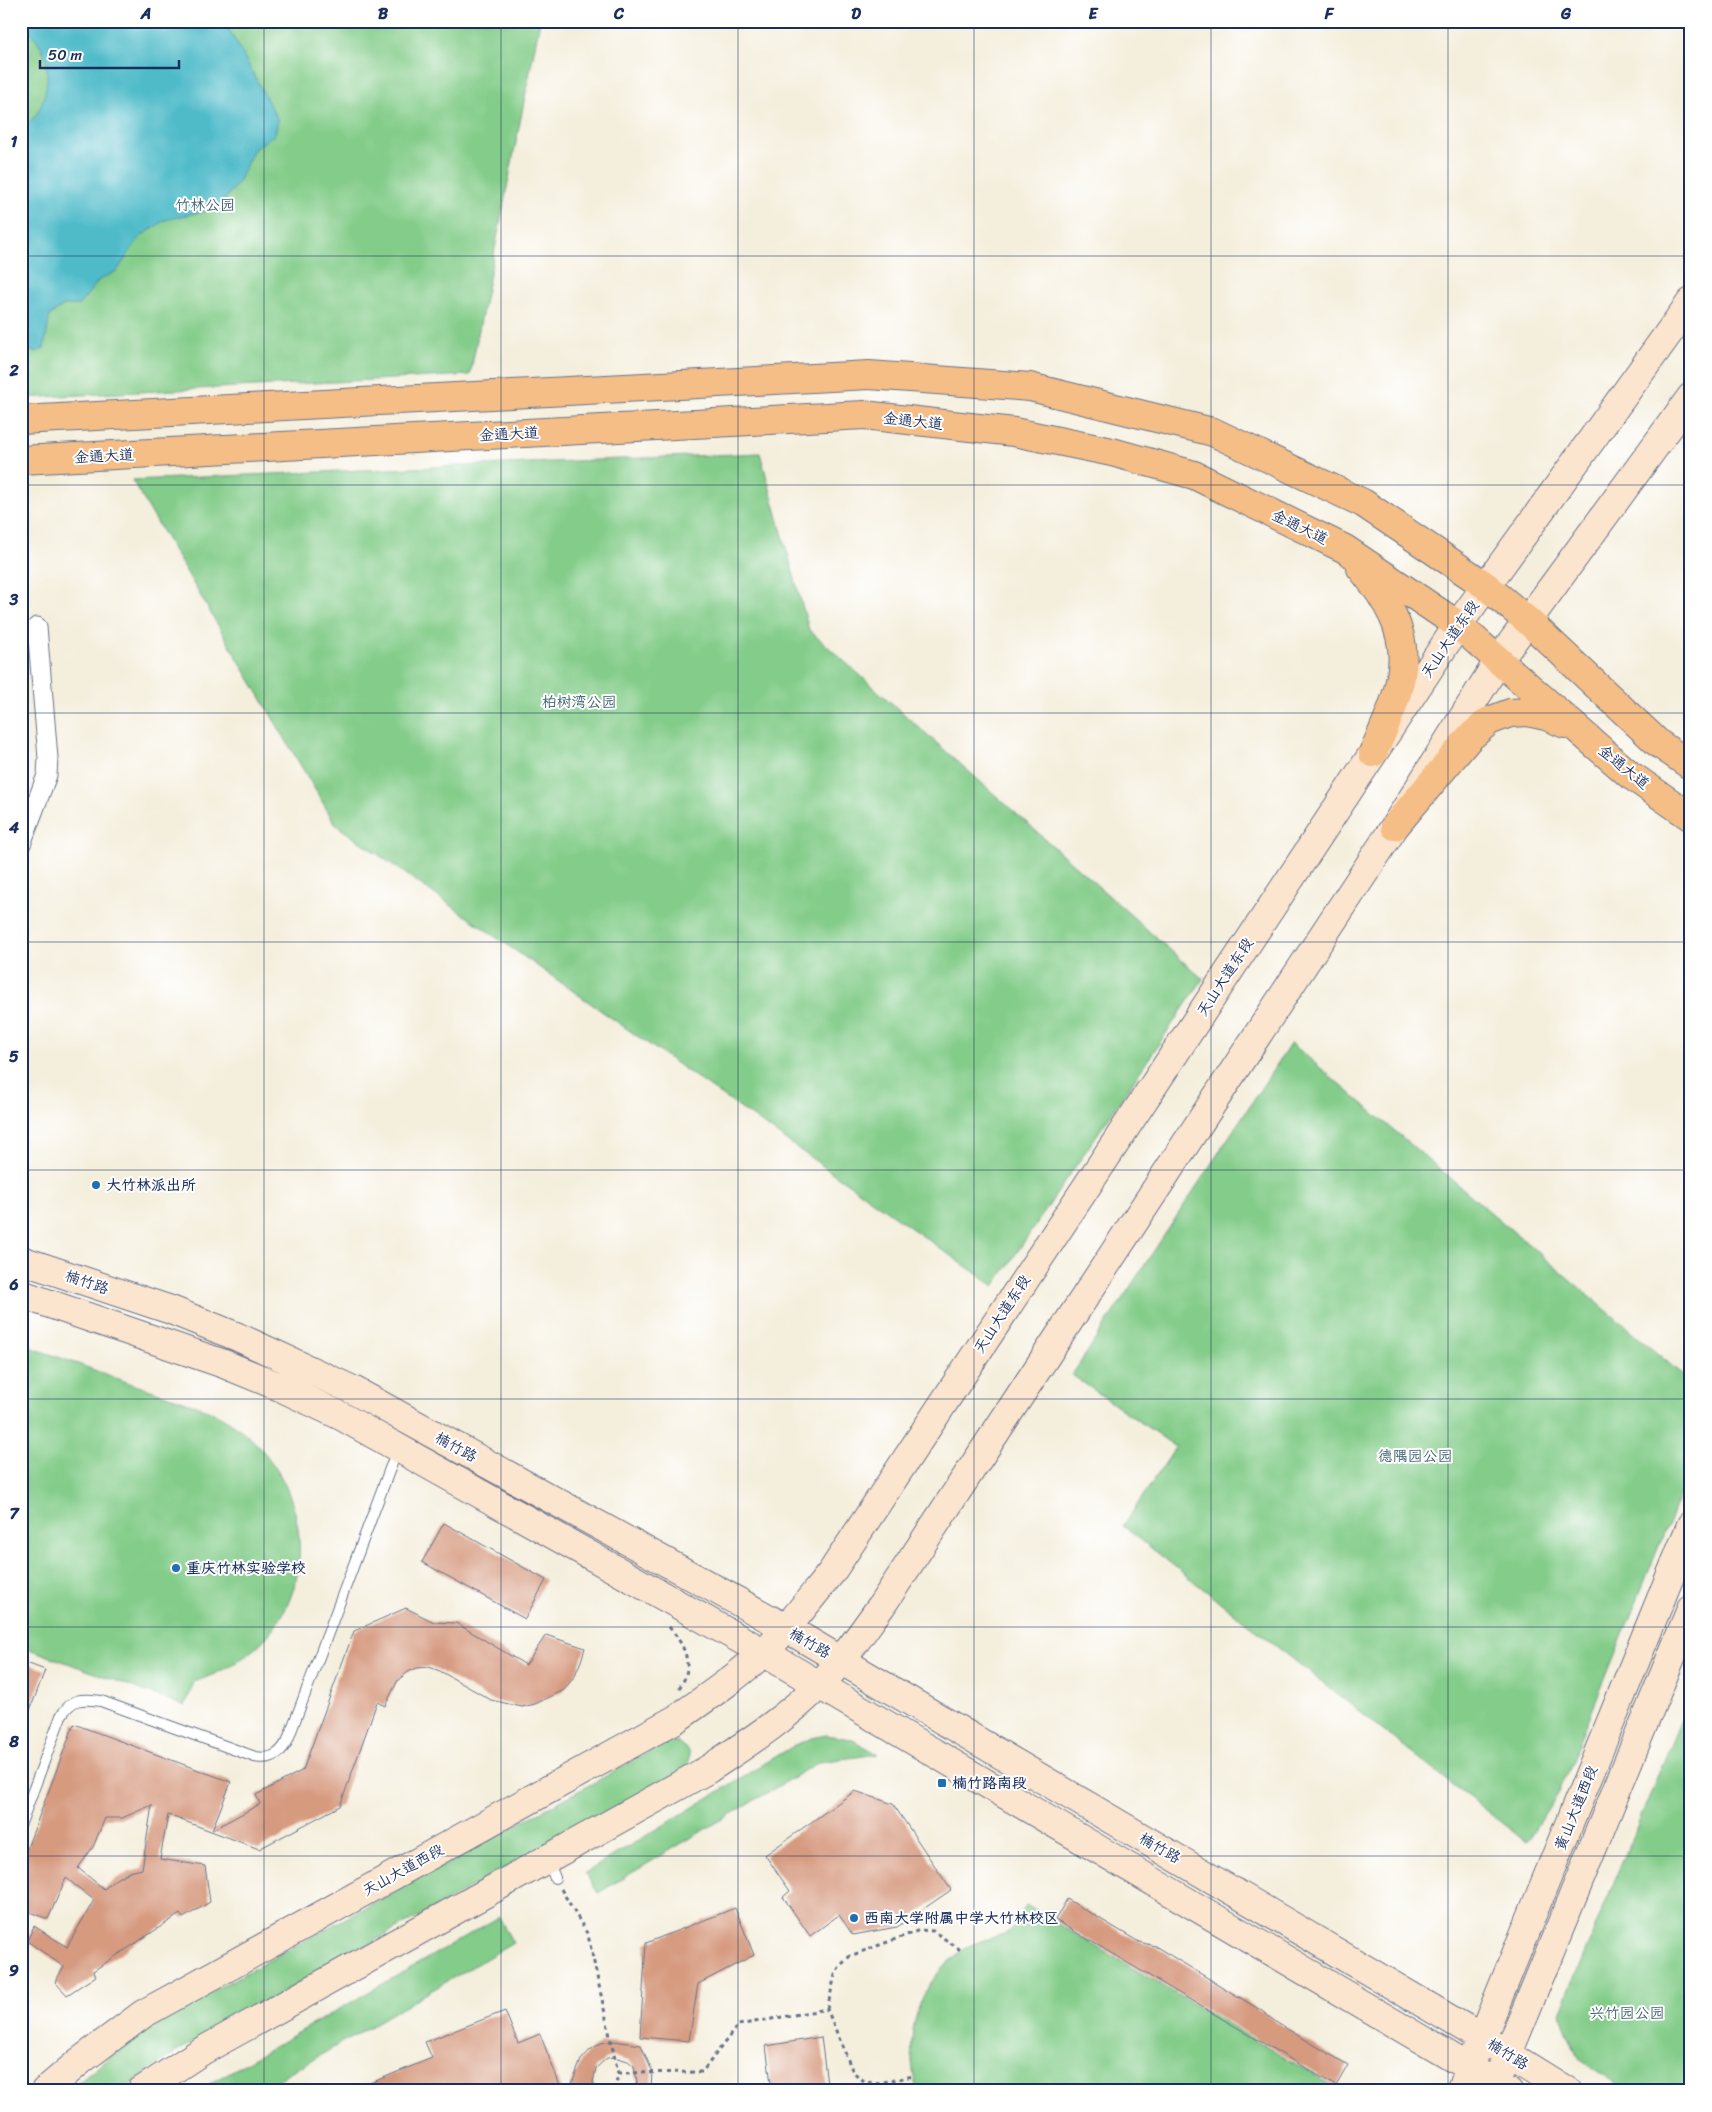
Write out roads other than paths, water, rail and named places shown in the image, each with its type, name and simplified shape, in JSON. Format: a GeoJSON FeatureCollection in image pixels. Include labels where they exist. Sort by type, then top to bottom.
{"type":"FeatureCollection","features":[{"type":"Feature","properties":{"kind":"main road","name":"天山大道东段"},"geometry":{"type":"LineString","coordinates":[[763,1652],[786,1628],[831,1573],[1458,626],[1691,302]]}},
{"type":"Feature","properties":{"kind":"main road"},"geometry":{"type":"LineString","coordinates":[[21,420],[869,375],[1030,387],[1213,432],[1363,503],[1486,586],[1528,621],[1658,743],[1691,766]]}},
{"type":"Feature","properties":{"kind":"main road"},"geometry":{"type":"LineString","coordinates":[[141,2091],[202,2051],[551,1868],[707,1770],[765,1731],[819,1685],[841,1661],[882,1605],[1395,826],[1500,660],[1691,397]]}},
{"type":"Feature","properties":{"kind":"main road","name":"金通大道"},"geometry":{"type":"LineString","coordinates":[[21,460],[864,415],[1014,432],[1121,454],[1194,475],[1345,549],[1458,626],[1500,660],[1629,774],[1691,817]]}},
{"type":"Feature","properties":{"kind":"main road"},"geometry":{"type":"LineString","coordinates":[[1345,549],[1377,588],[1389,608],[1399,632],[1404,661],[1400,688],[1373,753]]}},
{"type":"Feature","properties":{"kind":"main road"},"geometry":{"type":"LineString","coordinates":[[1395,826],[1469,738],[1490,720],[1510,713],[1528,712],[1546,716],[1578,729]]}},
{"type":"Feature","properties":{"kind":"main road","name":"楠竹路"},"geometry":{"type":"LineString","coordinates":[[21,1260],[171,1310],[292,1361],[353,1390],[786,1628],[1508,2053],[1567,2091]]}},
{"type":"Feature","properties":{"kind":"main road","name":"楠竹路"},"geometry":{"type":"LineString","coordinates":[[21,1294],[232,1367],[341,1416],[819,1685],[1465,2079],[1500,2088]]}},
{"type":"Feature","properties":{"kind":"main road","name":"黄山大道西段"},"geometry":{"type":"LineString","coordinates":[[1465,2079],[1691,1525]]}},
{"type":"Feature","properties":{"kind":"main road","name":"黄山大道西段"},"geometry":{"type":"LineString","coordinates":[[1500,2088],[1508,2053],[1691,1609]]}},
{"type":"Feature","properties":{"kind":"main road","name":"天山大道西段"},"geometry":{"type":"LineString","coordinates":[[45,2091],[80,2061],[143,2014],[676,1719],[720,1689],[763,1652]]}},
{"type":"Feature","properties":{"kind":"street"},"geometry":{"type":"LineString","coordinates":[[21,844],[47,775],[48,758],[29,627]]}},
{"type":"Feature","properties":{"kind":"lane"},"geometry":{"type":"LineString","coordinates":[[21,1823],[61,1716],[68,1705],[78,1700],[101,1701],[256,1757],[265,1759],[278,1753],[287,1742],[398,1448]]}},
{"type":"Feature","properties":{"kind":"water"},"geometry":{"type":"Polygon","coordinates":[[[21,21],[223,21],[278,120],[275,134],[254,149],[237,184],[218,208],[165,220],[140,237],[117,271],[99,280],[79,305],[65,305],[50,315],[44,348],[36,352],[21,349],[21,128],[30,122],[42,104],[47,81],[47,70],[40,45],[21,21]]]}},
{"type":"Feature","properties":{"kind":"place","name":"大竹林派出所"},"geometry":{"type":"Point","coordinates":[96,1185]}},
{"type":"Feature","properties":{"kind":"place","name":"重庆竹林实验学校"},"geometry":{"type":"Point","coordinates":[176,1568]}},
{"type":"Feature","properties":{"kind":"place","name":"楠竹路南段"},"geometry":{"type":"Point","coordinates":[942,1783]}},
{"type":"Feature","properties":{"kind":"place","name":"西南大学附属中学大竹林校区"},"geometry":{"type":"Point","coordinates":[854,1918]}},
{"type":"Feature","properties":{"kind":"park label","name":"竹林公园"},"geometry":{"type":"Point","coordinates":[205,205]}},
{"type":"Feature","properties":{"kind":"park label","name":"柏树湾公园"},"geometry":{"type":"Point","coordinates":[579,702]}},
{"type":"Feature","properties":{"kind":"park label","name":"德隅园公园"},"geometry":{"type":"Point","coordinates":[1415,1456]}},
{"type":"Feature","properties":{"kind":"park label","name":"兴竹园公园"},"geometry":{"type":"Point","coordinates":[1627,2013]}}]}
